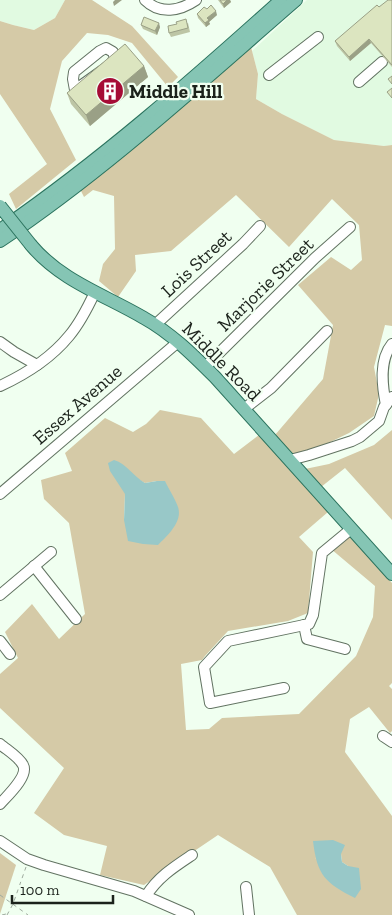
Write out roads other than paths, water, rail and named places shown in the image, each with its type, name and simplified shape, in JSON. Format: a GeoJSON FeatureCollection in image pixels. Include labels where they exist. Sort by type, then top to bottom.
{"type":"FeatureCollection","features":[{"type":"Feature","properties":{"kind":"main road"},"geometry":{"type":"LineString","coordinates":[[0,230],[113,146],[281,0]]}},
{"type":"Feature","properties":{"kind":"main road"},"geometry":{"type":"LineString","coordinates":[[0,241],[66,194],[124,149],[296,0]]}},
{"type":"Feature","properties":{"kind":"main road","name":"Middle Road"},"geometry":{"type":"LineString","coordinates":[[0,206],[31,245],[57,270],[78,284],[134,312],[155,325],[178,342],[205,367],[392,574]]}},
{"type":"Feature","properties":{"kind":"street"},"geometry":{"type":"LineString","coordinates":[[145,0],[151,6],[168,11],[185,7],[196,0]]}},
{"type":"Feature","properties":{"kind":"street"},"geometry":{"type":"LineString","coordinates":[[269,75],[318,37]]}},
{"type":"Feature","properties":{"kind":"street"},"geometry":{"type":"LineString","coordinates":[[359,82],[382,62]]}},
{"type":"Feature","properties":{"kind":"street","name":"Lois Street"},"geometry":{"type":"LineString","coordinates":[[155,325],[260,226]]}},
{"type":"Feature","properties":{"kind":"street","name":"Marjorie Street"},"geometry":{"type":"LineString","coordinates":[[205,367],[315,258],[350,227]]}},
{"type":"Feature","properties":{"kind":"street"},"geometry":{"type":"LineString","coordinates":[[0,386],[37,365],[59,346],[70,335],[95,292]]}},
{"type":"Feature","properties":{"kind":"street"},"geometry":{"type":"LineString","coordinates":[[244,409],[271,388],[327,331]]}},
{"type":"Feature","properties":{"kind":"street"},"geometry":{"type":"LineString","coordinates":[[0,342],[37,365]]}},
{"type":"Feature","properties":{"kind":"street","name":"Essex Avenue"},"geometry":{"type":"LineString","coordinates":[[0,494],[178,342]]}},
{"type":"Feature","properties":{"kind":"street"},"geometry":{"type":"LineString","coordinates":[[290,460],[317,453],[352,440],[379,421],[389,401],[383,369],[387,352],[392,344]]}},
{"type":"Feature","properties":{"kind":"street"},"geometry":{"type":"LineString","coordinates":[[284,688],[210,703],[204,667],[228,641],[309,624],[313,615],[322,553],[351,529]]}},
{"type":"Feature","properties":{"kind":"street"},"geometry":{"type":"LineString","coordinates":[[0,595],[51,552]]}},
{"type":"Feature","properties":{"kind":"street"},"geometry":{"type":"LineString","coordinates":[[34,566],[76,619]]}},
{"type":"Feature","properties":{"kind":"street"},"geometry":{"type":"LineString","coordinates":[[304,625],[307,639],[345,649]]}},
{"type":"Feature","properties":{"kind":"street"},"geometry":{"type":"LineString","coordinates":[[0,641],[10,654]]}},
{"type":"Feature","properties":{"kind":"street"},"geometry":{"type":"LineString","coordinates":[[0,744],[24,765],[22,779],[0,804]]}},
{"type":"Feature","properties":{"kind":"street"},"geometry":{"type":"LineString","coordinates":[[0,841],[27,859],[146,896],[189,915]]}},
{"type":"Feature","properties":{"kind":"street"},"geometry":{"type":"LineString","coordinates":[[146,896],[168,871],[192,855]]}},
{"type":"Feature","properties":{"kind":"street"},"geometry":{"type":"LineString","coordinates":[[246,887],[249,915]]}},
{"type":"Feature","properties":{"kind":"water"},"geometry":{"type":"Polygon","coordinates":[[[114,460],[123,464],[145,483],[165,481],[174,497],[178,507],[178,518],[173,528],[158,545],[128,541],[124,520],[125,494],[110,471],[108,463],[114,460]]]}},
{"type":"Feature","properties":{"kind":"water"},"geometry":{"type":"Polygon","coordinates":[[[333,840],[345,845],[341,854],[342,862],[348,866],[359,868],[361,889],[355,898],[336,888],[324,877],[320,870],[313,841],[333,840]]]}},
{"type":"Feature","properties":{"kind":"place","name":"Middle Hill"},"geometry":{"type":"Point","coordinates":[110,91]}}]}
